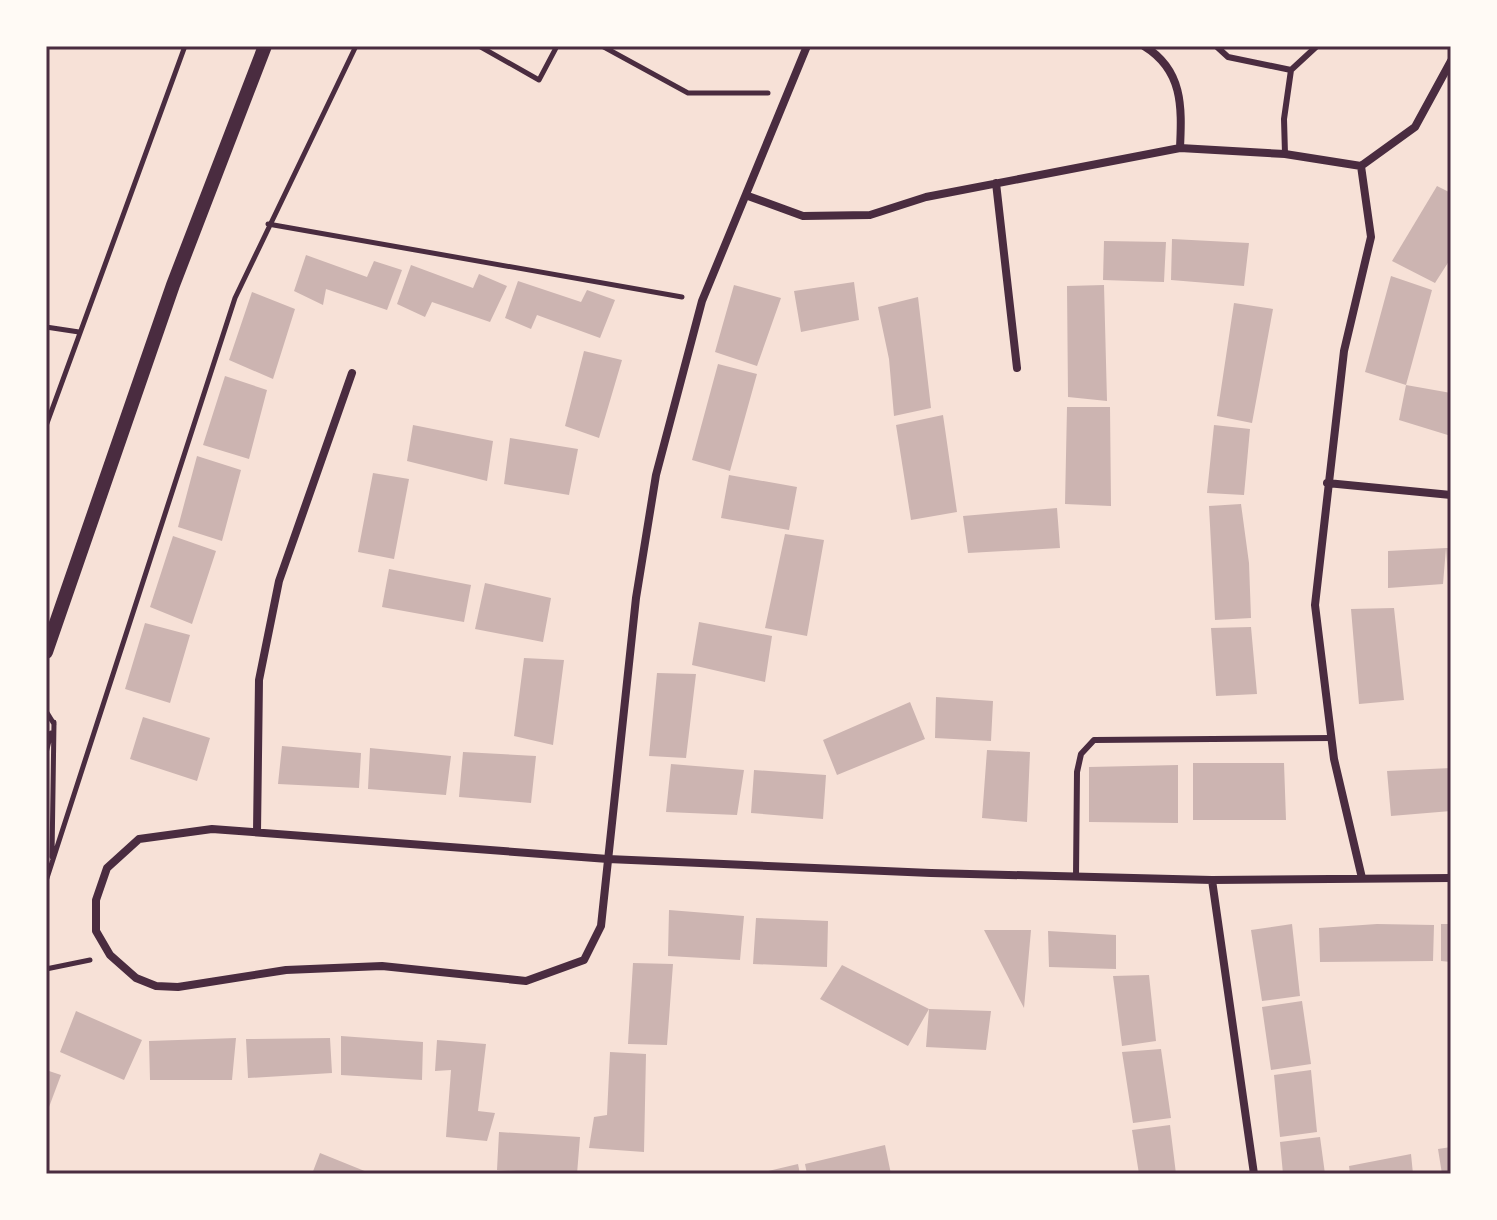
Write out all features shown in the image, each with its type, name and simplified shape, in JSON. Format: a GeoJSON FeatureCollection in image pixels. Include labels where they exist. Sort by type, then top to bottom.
{"type":"FeatureCollection","features":[{"type":"Feature","properties":{"kind":"street"},"geometry":{"type":"LineString","coordinates":[[46,652],[173,285],[265,46]]}},
{"type":"Feature","properties":{"kind":"street"},"geometry":{"type":"LineString","coordinates":[[807,46],[748,196],[702,301],[656,475],[636,598],[608,859],[601,926],[584,960],[526,981],[382,966],[286,970],[178,987],[156,986],[136,978],[110,955],[96,931],[96,900],[107,868],[139,839],[212,829],[608,859],[1212,880],[1451,878]]}},
{"type":"Feature","properties":{"kind":"street"},"geometry":{"type":"LineString","coordinates":[[1144,46],[1160,56],[1182,98],[1180,148]]}},
{"type":"Feature","properties":{"kind":"street"},"geometry":{"type":"LineString","coordinates":[[748,196],[803,216],[870,215],[926,197],[1180,148],[1285,154],[1361,166],[1415,127],[1451,61]]}},
{"type":"Feature","properties":{"kind":"street"},"geometry":{"type":"LineString","coordinates":[[1361,166],[1371,237],[1344,351],[1315,605],[1331,738],[1362,878]]}},
{"type":"Feature","properties":{"kind":"street"},"geometry":{"type":"LineString","coordinates":[[996,183],[1017,368]]}},
{"type":"Feature","properties":{"kind":"street"},"geometry":{"type":"LineString","coordinates":[[257,832],[259,680],[279,581],[352,373]]}},
{"type":"Feature","properties":{"kind":"street"},"geometry":{"type":"LineString","coordinates":[[1327,483],[1451,495]]}},
{"type":"Feature","properties":{"kind":"street"},"geometry":{"type":"LineString","coordinates":[[1212,880],[1254,1174]]}},
{"type":"Feature","properties":{"kind":"lane"},"geometry":{"type":"LineString","coordinates":[[1216,46],[1228,57],[1291,70]]}},
{"type":"Feature","properties":{"kind":"lane"},"geometry":{"type":"LineString","coordinates":[[1285,154],[1285,109],[1291,70],[1317,46]]}},
{"type":"Feature","properties":{"kind":"lane"},"geometry":{"type":"LineString","coordinates":[[1076,876],[1077,772],[1081,754],[1094,740],[1331,738]]}},
{"type":"Feature","properties":{"kind":"path"},"geometry":{"type":"LineString","coordinates":[[46,426],[185,46]]}},
{"type":"Feature","properties":{"kind":"path"},"geometry":{"type":"LineString","coordinates":[[46,881],[235,298],[356,46]]}},
{"type":"Feature","properties":{"kind":"path"},"geometry":{"type":"LineString","coordinates":[[479,46],[539,80],[557,46]]}},
{"type":"Feature","properties":{"kind":"path"},"geometry":{"type":"LineString","coordinates":[[602,46],[688,93],[789,93]]}},
{"type":"Feature","properties":{"kind":"path"},"geometry":{"type":"LineString","coordinates":[[268,224],[702,301]]}},
{"type":"Feature","properties":{"kind":"path"},"geometry":{"type":"LineString","coordinates":[[46,327],[79,332]]}},
{"type":"Feature","properties":{"kind":"path"},"geometry":{"type":"LineString","coordinates":[[46,711],[54,722],[52,864]]}},
{"type":"Feature","properties":{"kind":"path"},"geometry":{"type":"LineString","coordinates":[[46,753],[54,722]]}},
{"type":"Feature","properties":{"kind":"path"},"geometry":{"type":"LineString","coordinates":[[46,969],[110,955]]}},
{"type":"Feature","properties":{"kind":"building"},"geometry":{"type":"Polygon","coordinates":[[[1437,186],[1451,193],[1451,258],[1435,283],[1392,261],[1437,186]]]}},
{"type":"Feature","properties":{"kind":"building"},"geometry":{"type":"Polygon","coordinates":[[[1172,239],[1249,243],[1244,286],[1171,280],[1172,239]]]}},
{"type":"Feature","properties":{"kind":"building"},"geometry":{"type":"Polygon","coordinates":[[[1104,241],[1166,242],[1164,282],[1103,280],[1104,241]]]}},
{"type":"Feature","properties":{"kind":"building"},"geometry":{"type":"Polygon","coordinates":[[[306,255],[367,277],[374,261],[402,270],[387,310],[326,289],[323,305],[294,291],[306,255]]]}},
{"type":"Feature","properties":{"kind":"building"},"geometry":{"type":"Polygon","coordinates":[[[411,265],[473,288],[479,274],[507,286],[490,322],[432,302],[425,317],[397,304],[411,265]]]}},
{"type":"Feature","properties":{"kind":"building"},"geometry":{"type":"Polygon","coordinates":[[[1391,276],[1432,290],[1406,385],[1365,372],[1391,276]]]}},
{"type":"Feature","properties":{"kind":"building"},"geometry":{"type":"Polygon","coordinates":[[[518,281],[581,302],[587,290],[615,300],[600,338],[537,315],[531,329],[505,318],[518,281]]]}},
{"type":"Feature","properties":{"kind":"building"},"geometry":{"type":"Polygon","coordinates":[[[854,282],[859,320],[801,332],[794,291],[854,282]]]}},
{"type":"Feature","properties":{"kind":"building"},"geometry":{"type":"Polygon","coordinates":[[[734,285],[781,298],[757,366],[715,352],[734,285]]]}},
{"type":"Feature","properties":{"kind":"building"},"geometry":{"type":"Polygon","coordinates":[[[1104,285],[1107,401],[1068,397],[1067,286],[1104,285]]]}},
{"type":"Feature","properties":{"kind":"building"},"geometry":{"type":"Polygon","coordinates":[[[252,292],[295,309],[273,379],[229,360],[252,292]]]}},
{"type":"Feature","properties":{"kind":"building"},"geometry":{"type":"Polygon","coordinates":[[[918,297],[931,408],[894,416],[889,359],[878,307],[918,297]]]}},
{"type":"Feature","properties":{"kind":"building"},"geometry":{"type":"Polygon","coordinates":[[[1234,303],[1273,309],[1252,423],[1217,416],[1234,303]]]}},
{"type":"Feature","properties":{"kind":"building"},"geometry":{"type":"Polygon","coordinates":[[[584,351],[622,360],[599,438],[565,426],[584,351]]]}},
{"type":"Feature","properties":{"kind":"building"},"geometry":{"type":"Polygon","coordinates":[[[718,364],[757,374],[730,471],[692,460],[718,364]]]}},
{"type":"Feature","properties":{"kind":"building"},"geometry":{"type":"Polygon","coordinates":[[[225,376],[267,390],[249,459],[203,445],[225,376]]]}},
{"type":"Feature","properties":{"kind":"building"},"geometry":{"type":"Polygon","coordinates":[[[1406,385],[1451,393],[1451,436],[1399,420],[1406,385]]]}},
{"type":"Feature","properties":{"kind":"building"},"geometry":{"type":"Polygon","coordinates":[[[1067,407],[1110,407],[1111,506],[1065,504],[1067,407]]]}},
{"type":"Feature","properties":{"kind":"building"},"geometry":{"type":"Polygon","coordinates":[[[943,415],[957,512],[911,520],[896,425],[943,415]]]}},
{"type":"Feature","properties":{"kind":"building"},"geometry":{"type":"Polygon","coordinates":[[[413,425],[493,441],[487,481],[407,461],[413,425]]]}},
{"type":"Feature","properties":{"kind":"building"},"geometry":{"type":"Polygon","coordinates":[[[1214,425],[1250,429],[1244,495],[1207,493],[1214,425]]]}},
{"type":"Feature","properties":{"kind":"building"},"geometry":{"type":"Polygon","coordinates":[[[510,438],[578,449],[569,495],[504,484],[510,438]]]}},
{"type":"Feature","properties":{"kind":"building"},"geometry":{"type":"Polygon","coordinates":[[[197,456],[241,470],[222,541],[178,527],[197,456]]]}},
{"type":"Feature","properties":{"kind":"building"},"geometry":{"type":"Polygon","coordinates":[[[373,473],[409,479],[394,559],[358,552],[373,473]]]}},
{"type":"Feature","properties":{"kind":"building"},"geometry":{"type":"Polygon","coordinates":[[[729,475],[797,487],[789,530],[721,518],[729,475]]]}},
{"type":"Feature","properties":{"kind":"building"},"geometry":{"type":"Polygon","coordinates":[[[1241,504],[1249,563],[1251,618],[1215,620],[1209,506],[1241,504]]]}},
{"type":"Feature","properties":{"kind":"building"},"geometry":{"type":"Polygon","coordinates":[[[1057,508],[1060,548],[968,553],[963,516],[1057,508]]]}},
{"type":"Feature","properties":{"kind":"building"},"geometry":{"type":"Polygon","coordinates":[[[785,534],[824,540],[807,636],[765,628],[785,534]]]}},
{"type":"Feature","properties":{"kind":"building"},"geometry":{"type":"Polygon","coordinates":[[[173,536],[216,551],[192,624],[150,607],[173,536]]]}},
{"type":"Feature","properties":{"kind":"building"},"geometry":{"type":"Polygon","coordinates":[[[1446,548],[1443,584],[1388,588],[1388,551],[1446,548]]]}},
{"type":"Feature","properties":{"kind":"building"},"geometry":{"type":"Polygon","coordinates":[[[1446,548],[1451,548],[1451,593],[1449,593],[1446,548]]]}},
{"type":"Feature","properties":{"kind":"building"},"geometry":{"type":"Polygon","coordinates":[[[389,569],[471,585],[464,622],[382,607],[389,569]]]}},
{"type":"Feature","properties":{"kind":"building"},"geometry":{"type":"Polygon","coordinates":[[[485,583],[551,598],[543,642],[475,629],[485,583]]]}},
{"type":"Feature","properties":{"kind":"building"},"geometry":{"type":"Polygon","coordinates":[[[1394,608],[1404,700],[1359,704],[1351,609],[1394,608]]]}},
{"type":"Feature","properties":{"kind":"building"},"geometry":{"type":"Polygon","coordinates":[[[699,622],[772,636],[765,682],[692,665],[699,622]]]}},
{"type":"Feature","properties":{"kind":"building"},"geometry":{"type":"Polygon","coordinates":[[[145,623],[190,635],[170,703],[125,689],[145,623]]]}},
{"type":"Feature","properties":{"kind":"building"},"geometry":{"type":"Polygon","coordinates":[[[1251,627],[1257,694],[1216,696],[1211,628],[1251,627]]]}},
{"type":"Feature","properties":{"kind":"building"},"geometry":{"type":"Polygon","coordinates":[[[524,658],[564,660],[553,745],[514,736],[524,658]]]}},
{"type":"Feature","properties":{"kind":"building"},"geometry":{"type":"Polygon","coordinates":[[[657,673],[696,674],[686,758],[649,756],[657,673]]]}},
{"type":"Feature","properties":{"kind":"building"},"geometry":{"type":"Polygon","coordinates":[[[936,697],[993,701],[991,741],[935,738],[936,697]]]}},
{"type":"Feature","properties":{"kind":"building"},"geometry":{"type":"Polygon","coordinates":[[[910,702],[925,739],[837,775],[823,740],[910,702]]]}},
{"type":"Feature","properties":{"kind":"building"},"geometry":{"type":"Polygon","coordinates":[[[143,717],[210,738],[197,781],[130,759],[143,717]]]}},
{"type":"Feature","properties":{"kind":"building"},"geometry":{"type":"Polygon","coordinates":[[[282,746],[361,753],[359,788],[278,784],[282,746]]]}},
{"type":"Feature","properties":{"kind":"building"},"geometry":{"type":"Polygon","coordinates":[[[370,748],[451,756],[446,795],[368,789],[370,748]]]}},
{"type":"Feature","properties":{"kind":"building"},"geometry":{"type":"Polygon","coordinates":[[[987,750],[1030,752],[1027,822],[982,818],[987,750]]]}},
{"type":"Feature","properties":{"kind":"building"},"geometry":{"type":"Polygon","coordinates":[[[463,752],[536,756],[531,803],[459,797],[463,752]]]}},
{"type":"Feature","properties":{"kind":"building"},"geometry":{"type":"Polygon","coordinates":[[[1193,763],[1284,763],[1286,820],[1193,820],[1193,763]]]}},
{"type":"Feature","properties":{"kind":"building"},"geometry":{"type":"Polygon","coordinates":[[[671,764],[744,770],[737,815],[666,812],[671,764]]]}},
{"type":"Feature","properties":{"kind":"building"},"geometry":{"type":"Polygon","coordinates":[[[1178,765],[1178,823],[1089,822],[1089,767],[1178,765]]]}},
{"type":"Feature","properties":{"kind":"building"},"geometry":{"type":"Polygon","coordinates":[[[1451,768],[1451,811],[1391,816],[1387,771],[1451,768]]]}},
{"type":"Feature","properties":{"kind":"building"},"geometry":{"type":"Polygon","coordinates":[[[754,770],[826,775],[823,819],[751,813],[754,770]]]}},
{"type":"Feature","properties":{"kind":"building"},"geometry":{"type":"Polygon","coordinates":[[[669,910],[744,916],[740,960],[668,956],[669,910]]]}},
{"type":"Feature","properties":{"kind":"building"},"geometry":{"type":"Polygon","coordinates":[[[756,918],[828,921],[827,967],[753,964],[756,918]]]}},
{"type":"Feature","properties":{"kind":"building"},"geometry":{"type":"Polygon","coordinates":[[[1292,924],[1300,996],[1262,1001],[1251,930],[1292,924]]]}},
{"type":"Feature","properties":{"kind":"building"},"geometry":{"type":"Polygon","coordinates":[[[1377,924],[1434,925],[1433,961],[1320,962],[1319,928],[1377,924]]]}},
{"type":"Feature","properties":{"kind":"building"},"geometry":{"type":"Polygon","coordinates":[[[1441,924],[1451,924],[1451,962],[1441,961],[1441,924]]]}},
{"type":"Feature","properties":{"kind":"building"},"geometry":{"type":"Polygon","coordinates":[[[984,930],[1031,930],[1024,1008],[984,930]]]}},
{"type":"Feature","properties":{"kind":"building"},"geometry":{"type":"Polygon","coordinates":[[[1048,931],[1116,935],[1116,969],[1049,967],[1048,931]]]}},
{"type":"Feature","properties":{"kind":"building"},"geometry":{"type":"Polygon","coordinates":[[[633,963],[673,964],[667,1045],[628,1044],[633,963]]]}},
{"type":"Feature","properties":{"kind":"building"},"geometry":{"type":"Polygon","coordinates":[[[842,965],[929,1009],[908,1046],[820,999],[842,965]]]}},
{"type":"Feature","properties":{"kind":"building"},"geometry":{"type":"Polygon","coordinates":[[[1149,975],[1156,1041],[1122,1046],[1113,976],[1149,975]]]}},
{"type":"Feature","properties":{"kind":"building"},"geometry":{"type":"Polygon","coordinates":[[[1302,1001],[1311,1064],[1271,1070],[1262,1007],[1302,1001]]]}},
{"type":"Feature","properties":{"kind":"building"},"geometry":{"type":"Polygon","coordinates":[[[929,1009],[991,1011],[986,1050],[926,1047],[929,1009]]]}},
{"type":"Feature","properties":{"kind":"building"},"geometry":{"type":"Polygon","coordinates":[[[76,1011],[142,1040],[124,1080],[60,1052],[76,1011]]]}},
{"type":"Feature","properties":{"kind":"building"},"geometry":{"type":"Polygon","coordinates":[[[341,1036],[423,1042],[422,1080],[341,1075],[341,1036]]]}},
{"type":"Feature","properties":{"kind":"building"},"geometry":{"type":"Polygon","coordinates":[[[236,1038],[232,1080],[150,1080],[149,1041],[236,1038]]]}},
{"type":"Feature","properties":{"kind":"building"},"geometry":{"type":"Polygon","coordinates":[[[330,1038],[332,1073],[248,1078],[246,1039],[330,1038]]]}},
{"type":"Feature","properties":{"kind":"building"},"geometry":{"type":"Polygon","coordinates":[[[437,1040],[486,1044],[478,1111],[495,1113],[487,1141],[446,1137],[451,1070],[435,1071],[437,1040]]]}},
{"type":"Feature","properties":{"kind":"building"},"geometry":{"type":"Polygon","coordinates":[[[1161,1049],[1171,1118],[1133,1123],[1122,1052],[1161,1049]]]}},
{"type":"Feature","properties":{"kind":"building"},"geometry":{"type":"Polygon","coordinates":[[[610,1052],[646,1054],[644,1152],[589,1148],[594,1117],[607,1115],[610,1052]]]}},
{"type":"Feature","properties":{"kind":"building"},"geometry":{"type":"Polygon","coordinates":[[[46,1070],[61,1075],[46,1115],[46,1070]]]}},
{"type":"Feature","properties":{"kind":"building"},"geometry":{"type":"Polygon","coordinates":[[[1311,1070],[1317,1132],[1280,1137],[1274,1075],[1311,1070]]]}},
{"type":"Feature","properties":{"kind":"building"},"geometry":{"type":"Polygon","coordinates":[[[1170,1125],[1176,1174],[1139,1174],[1132,1130],[1170,1125]]]}},
{"type":"Feature","properties":{"kind":"building"},"geometry":{"type":"Polygon","coordinates":[[[499,1132],[580,1137],[577,1174],[497,1170],[499,1132]]]}},
{"type":"Feature","properties":{"kind":"building"},"geometry":{"type":"Polygon","coordinates":[[[1320,1137],[1325,1174],[1283,1174],[1280,1142],[1320,1137]]]}},
{"type":"Feature","properties":{"kind":"building"},"geometry":{"type":"Polygon","coordinates":[[[885,1145],[891,1174],[807,1174],[805,1164],[885,1145]]]}},
{"type":"Feature","properties":{"kind":"building"},"geometry":{"type":"Polygon","coordinates":[[[1451,1147],[1451,1174],[1442,1174],[1438,1149],[1451,1147]]]}},
{"type":"Feature","properties":{"kind":"building"},"geometry":{"type":"Polygon","coordinates":[[[320,1153],[372,1174],[312,1174],[320,1153]]]}},
{"type":"Feature","properties":{"kind":"building"},"geometry":{"type":"Polygon","coordinates":[[[1411,1154],[1413,1174],[1350,1174],[1349,1166],[1411,1154]]]}},
{"type":"Feature","properties":{"kind":"building"},"geometry":{"type":"Polygon","coordinates":[[[798,1164],[800,1174],[760,1174],[760,1173],[798,1164]]]}}]}
